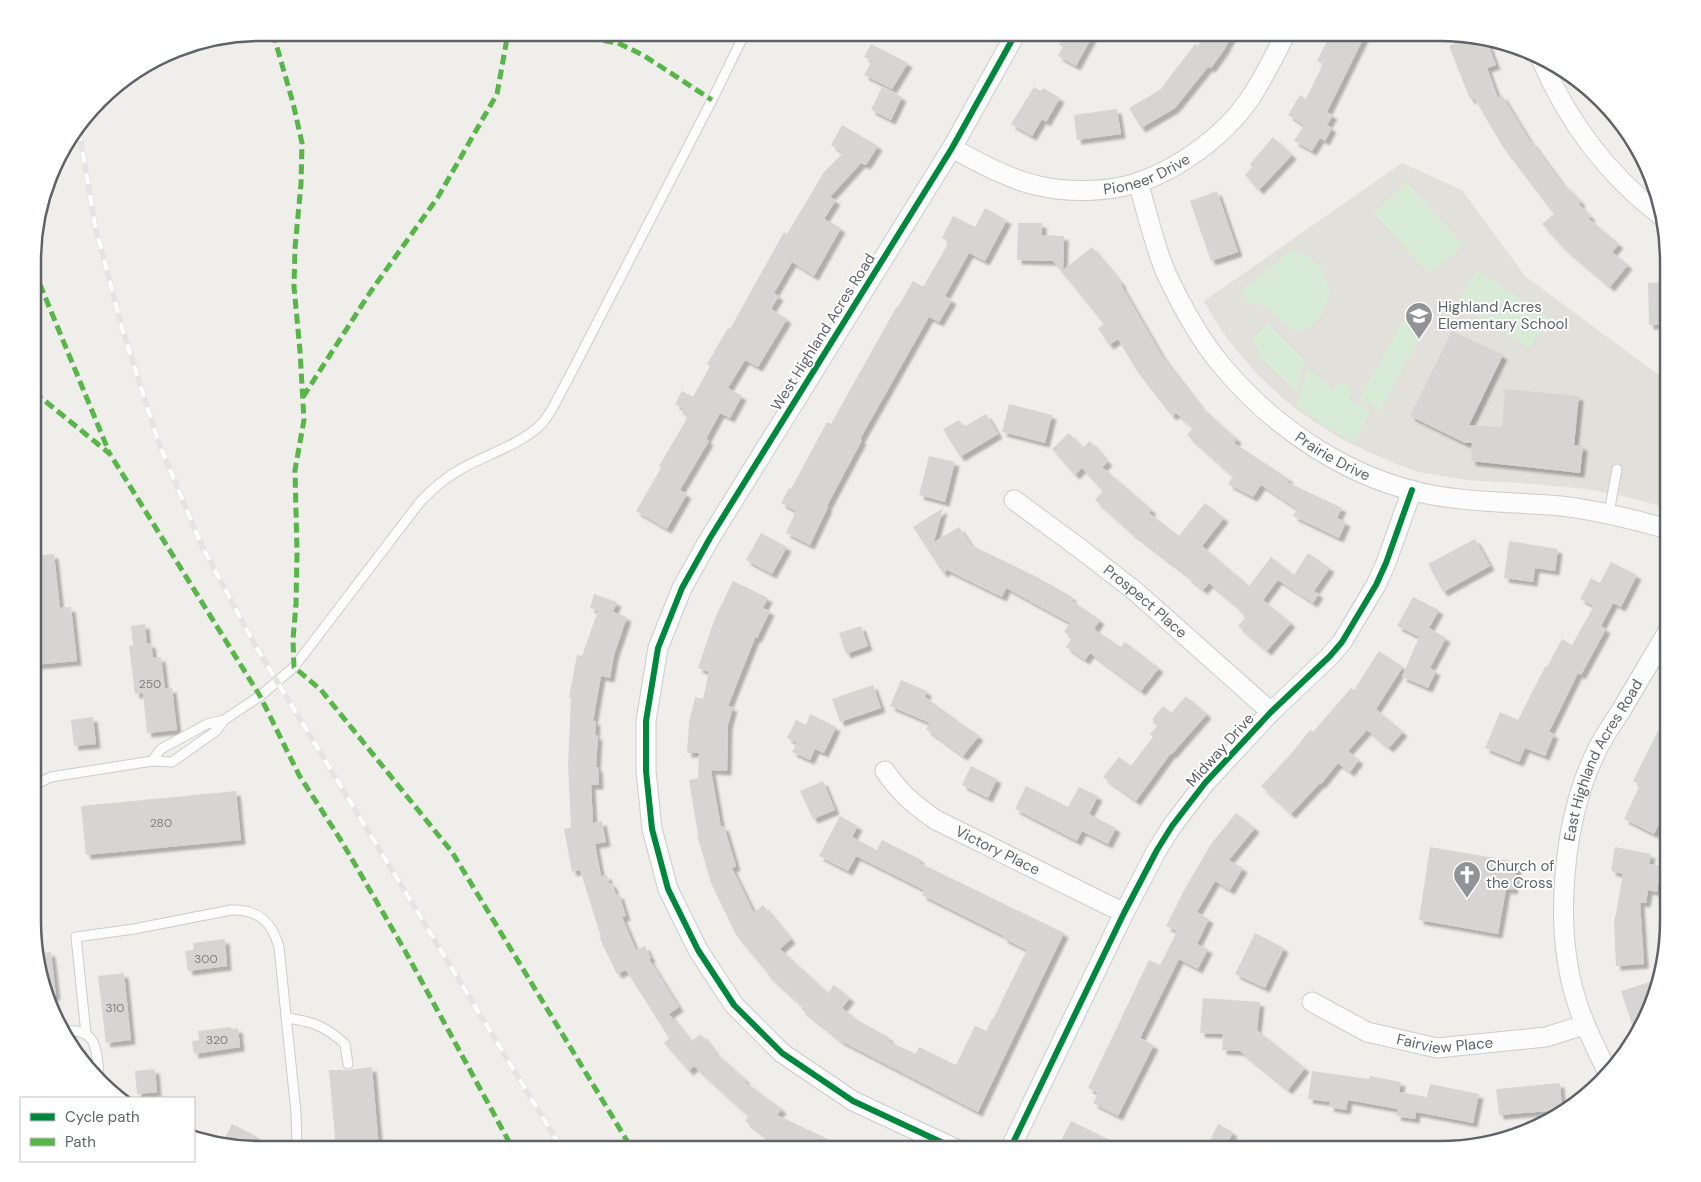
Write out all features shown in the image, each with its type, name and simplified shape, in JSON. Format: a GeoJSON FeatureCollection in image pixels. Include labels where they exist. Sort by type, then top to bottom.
{"type":"FeatureCollection","features":[{"type":"Feature","properties":{"kind":"street","name":"West Highland Acres Road"},"geometry":{"type":"LineString","coordinates":[[939,1141],[853,1101],[782,1053],[734,1005],[698,950],[668,889],[652,829],[646,771],[646,721],[658,648],[682,588],[710,538],[952,148],[1012,41]]}},
{"type":"Feature","properties":{"kind":"street","name":"Pioneer Drive"},"geometry":{"type":"LineString","coordinates":[[952,148],[1002,173],[1040,186],[1090,190],[1106,189],[1138,182],[1185,160],[1228,126],[1249,100],[1282,41]]}},
{"type":"Feature","properties":{"kind":"street"},"geometry":{"type":"LineString","coordinates":[[1545,68],[1564,106],[1595,151],[1634,193],[1654,210]]}},
{"type":"Feature","properties":{"kind":"street","name":"Prairie Drive"},"geometry":{"type":"LineString","coordinates":[[1138,182],[1166,272],[1206,345],[1222,366],[1270,414],[1304,442],[1365,474],[1412,490],[1447,498],[1560,506],[1609,514],[1660,527]]}},
{"type":"Feature","properties":{"kind":"street","name":"Midway Drive"},"geometry":{"type":"LineString","coordinates":[[1014,1141],[1124,912],[1158,850],[1188,804],[1205,783],[1271,712],[1330,656],[1342,642],[1386,563],[1403,520],[1412,490]]}},
{"type":"Feature","properties":{"kind":"street","name":"Prospect Place"},"geometry":{"type":"LineString","coordinates":[[1014,500],[1135,591],[1271,712]]}},
{"type":"Feature","properties":{"kind":"street","name":"East Highland Acres Road"},"geometry":{"type":"LineString","coordinates":[[1605,1066],[1584,1024],[1570,978],[1564,904],[1565,868],[1582,788],[1598,748],[1660,644]]}},
{"type":"Feature","properties":{"kind":"street","name":"Victory Place"},"geometry":{"type":"LineString","coordinates":[[885,771],[897,788],[914,805],[936,820],[1124,912]]}},
{"type":"Feature","properties":{"kind":"street","name":"Fairview Place"},"geometry":{"type":"LineString","coordinates":[[1312,1002],[1368,1032],[1437,1048],[1546,1037],[1584,1024]]}},
{"type":"Feature","properties":{"kind":"lane"},"geometry":{"type":"LineString","coordinates":[[41,782],[51,777],[152,761],[172,762],[216,731],[224,720],[260,696],[294,667],[420,502],[437,484],[461,469],[508,446],[537,429],[567,381],[741,41]]}},
{"type":"Feature","properties":{"kind":"lane"},"geometry":{"type":"LineString","coordinates":[[1609,514],[1617,469]]}},
{"type":"Feature","properties":{"kind":"lane"},"geometry":{"type":"LineString","coordinates":[[152,761],[161,749],[207,724],[224,720]]}},
{"type":"Feature","properties":{"kind":"lane"},"geometry":{"type":"LineString","coordinates":[[86,1034],[76,937],[231,910],[252,912],[260,917],[273,931],[279,947],[296,1113],[297,1141]]}},
{"type":"Feature","properties":{"kind":"lane"},"geometry":{"type":"LineString","coordinates":[[286,1018],[309,1021],[332,1033],[345,1044],[348,1064]]}},
{"type":"Feature","properties":{"kind":"lane"},"geometry":{"type":"LineString","coordinates":[[71,1031],[86,1034],[92,1040],[97,1048],[98,1068]]}},
{"type":"Feature","properties":{"kind":"shaded area","name":"Highland Acres Elementary School"},"geometry":{"type":"Polygon","coordinates":[[[1402,163],[1462,190],[1525,276],[1660,376],[1660,506],[1586,489],[1465,480],[1418,472],[1396,464],[1343,440],[1286,401],[1258,375],[1238,352],[1219,327],[1204,301],[1402,163]]]}},
{"type":"Feature","properties":{"kind":"green space"},"geometry":{"type":"Polygon","coordinates":[[[1407,183],[1463,245],[1430,274],[1374,213],[1407,183]]]}},
{"type":"Feature","properties":{"kind":"green space"},"geometry":{"type":"Polygon","coordinates":[[[1292,249],[1306,256],[1322,269],[1330,291],[1323,312],[1314,324],[1303,330],[1292,330],[1266,308],[1254,303],[1247,303],[1244,295],[1244,287],[1252,284],[1292,249]]]}},
{"type":"Feature","properties":{"kind":"green space"},"geometry":{"type":"Polygon","coordinates":[[[1477,271],[1550,318],[1529,349],[1457,302],[1477,271]]]}},
{"type":"Feature","properties":{"kind":"green space"},"geometry":{"type":"Polygon","coordinates":[[[1406,315],[1425,325],[1380,411],[1360,399],[1406,315]]]}},
{"type":"Feature","properties":{"kind":"green space"},"geometry":{"type":"Polygon","coordinates":[[[1268,324],[1305,361],[1296,391],[1258,354],[1259,348],[1251,340],[1268,324]]]}},
{"type":"Feature","properties":{"kind":"green space"},"geometry":{"type":"Polygon","coordinates":[[[1308,369],[1333,389],[1340,383],[1351,388],[1352,394],[1349,399],[1370,412],[1354,442],[1327,427],[1296,405],[1308,369]]]}},
{"type":"Feature","properties":{"kind":"building"},"geometry":{"type":"Polygon","coordinates":[[[1061,41],[1090,41],[1076,66],[1058,56],[1063,47],[1059,45],[1061,41]]]}},
{"type":"Feature","properties":{"kind":"building"},"geometry":{"type":"Polygon","coordinates":[[[1200,41],[1229,41],[1211,68],[1208,67],[1175,108],[1141,128],[1129,108],[1160,90],[1195,44],[1198,46],[1200,41]]]}},
{"type":"Feature","properties":{"kind":"building"},"geometry":{"type":"Polygon","coordinates":[[[1327,41],[1362,41],[1327,112],[1333,115],[1327,125],[1332,128],[1325,141],[1320,138],[1312,151],[1294,141],[1304,125],[1288,115],[1300,95],[1306,99],[1323,64],[1317,61],[1327,41]]]}},
{"type":"Feature","properties":{"kind":"building"},"geometry":{"type":"Polygon","coordinates":[[[1457,42],[1489,47],[1496,65],[1487,68],[1498,98],[1502,95],[1531,143],[1564,186],[1581,202],[1579,204],[1591,217],[1589,219],[1619,244],[1612,252],[1628,265],[1610,287],[1562,246],[1542,224],[1554,214],[1503,147],[1474,98],[1470,99],[1449,46],[1457,42]]]}},
{"type":"Feature","properties":{"kind":"building"},"geometry":{"type":"Polygon","coordinates":[[[871,44],[908,63],[892,89],[864,75],[872,61],[864,57],[871,44]]]}},
{"type":"Feature","properties":{"kind":"building"},"geometry":{"type":"Polygon","coordinates":[[[882,87],[902,97],[891,120],[871,110],[882,87]]]}},
{"type":"Feature","properties":{"kind":"building"},"geometry":{"type":"Polygon","coordinates":[[[1034,87],[1041,91],[1043,88],[1060,98],[1046,122],[1042,119],[1032,136],[1011,124],[1034,87]]]}},
{"type":"Feature","properties":{"kind":"building"},"geometry":{"type":"Polygon","coordinates":[[[1117,109],[1121,134],[1077,140],[1074,115],[1117,109]]]}},
{"type":"Feature","properties":{"kind":"building"},"geometry":{"type":"Polygon","coordinates":[[[842,125],[878,146],[866,165],[861,163],[830,197],[836,200],[824,219],[841,228],[814,276],[792,262],[774,293],[779,296],[771,309],[787,319],[758,367],[745,360],[728,388],[742,396],[730,418],[720,413],[706,439],[709,441],[680,490],[687,494],[667,529],[636,511],[661,468],[659,466],[688,417],[682,414],[684,409],[675,404],[682,391],[693,397],[710,366],[707,364],[728,328],[730,329],[784,232],[787,234],[824,172],[843,153],[831,145],[842,125]]]}},
{"type":"Feature","properties":{"kind":"building"},"geometry":{"type":"Polygon","coordinates":[[[1273,137],[1292,155],[1259,190],[1245,175],[1252,167],[1250,164],[1273,137]]]}},
{"type":"Feature","properties":{"kind":"building"},"geometry":{"type":"Polygon","coordinates":[[[1217,191],[1238,252],[1211,261],[1190,201],[1217,191]]]}},
{"type":"Feature","properties":{"kind":"building"},"geometry":{"type":"Polygon","coordinates":[[[985,208],[1007,220],[985,261],[969,253],[945,296],[952,300],[939,322],[929,317],[860,439],[862,440],[827,506],[810,545],[786,533],[796,511],[781,503],[789,488],[791,489],[827,422],[831,424],[897,306],[913,281],[923,287],[949,242],[942,238],[953,216],[975,227],[985,208]]]}},
{"type":"Feature","properties":{"kind":"building"},"geometry":{"type":"Polygon","coordinates":[[[1018,223],[1042,223],[1042,235],[1064,236],[1063,270],[1092,247],[1122,284],[1162,356],[1201,407],[1237,439],[1234,443],[1289,479],[1287,482],[1342,508],[1337,518],[1346,522],[1339,538],[1293,516],[1297,509],[1261,485],[1253,497],[1228,484],[1233,476],[1187,435],[1193,428],[1176,413],[1172,416],[1137,371],[1118,339],[1109,345],[1098,328],[1104,324],[1053,261],[1017,260],[1018,223]]]}},
{"type":"Feature","properties":{"kind":"building"},"geometry":{"type":"Polygon","coordinates":[[[1660,282],[1660,324],[1649,325],[1648,283],[1660,282]]]}},
{"type":"Feature","properties":{"kind":"building"},"geometry":{"type":"Polygon","coordinates":[[[1452,331],[1503,355],[1469,425],[1502,427],[1505,389],[1579,396],[1574,445],[1583,446],[1580,473],[1471,461],[1472,443],[1465,443],[1410,416],[1452,331]]]}},
{"type":"Feature","properties":{"kind":"building"},"geometry":{"type":"Polygon","coordinates":[[[1009,404],[1052,415],[1045,443],[1002,432],[1009,404]]]}},
{"type":"Feature","properties":{"kind":"building"},"geometry":{"type":"Polygon","coordinates":[[[986,414],[998,434],[960,457],[943,429],[959,420],[964,427],[986,414]]]}},
{"type":"Feature","properties":{"kind":"building"},"geometry":{"type":"Polygon","coordinates":[[[1069,433],[1082,448],[1090,441],[1108,462],[1102,467],[1152,510],[1149,513],[1179,536],[1205,503],[1224,518],[1202,546],[1249,586],[1271,557],[1294,575],[1308,553],[1330,568],[1314,591],[1319,594],[1313,603],[1278,580],[1263,600],[1291,623],[1267,651],[1238,626],[1246,617],[1239,611],[1240,609],[1209,583],[1203,590],[1188,576],[1132,533],[1095,500],[1103,491],[1082,468],[1075,475],[1052,449],[1069,433]]]}},
{"type":"Feature","properties":{"kind":"building"},"geometry":{"type":"Polygon","coordinates":[[[929,456],[955,462],[945,502],[919,495],[929,456]]]}},
{"type":"Feature","properties":{"kind":"building"},"geometry":{"type":"Polygon","coordinates":[[[943,508],[934,542],[959,527],[971,545],[1037,577],[1072,597],[1071,600],[1100,620],[1094,629],[1121,647],[1125,642],[1159,668],[1141,691],[1090,653],[1085,660],[1066,647],[1072,638],[1064,632],[1070,623],[1006,588],[1002,597],[947,570],[943,573],[913,527],[943,508]]]}},
{"type":"Feature","properties":{"kind":"building"},"geometry":{"type":"Polygon","coordinates":[[[761,533],[787,547],[772,574],[746,560],[761,533]]]}},
{"type":"Feature","properties":{"kind":"building"},"geometry":{"type":"Polygon","coordinates":[[[1475,539],[1490,566],[1443,592],[1428,564],[1475,539]]]}},
{"type":"Feature","properties":{"kind":"building"},"geometry":{"type":"Polygon","coordinates":[[[1509,541],[1558,549],[1555,571],[1535,568],[1533,582],[1504,578],[1509,541]]]}},
{"type":"Feature","properties":{"kind":"building"},"geometry":{"type":"Polygon","coordinates":[[[54,554],[60,608],[71,607],[77,661],[41,664],[41,555],[54,554]]]}},
{"type":"Feature","properties":{"kind":"building"},"geometry":{"type":"Polygon","coordinates":[[[1611,562],[1637,575],[1621,607],[1613,603],[1601,626],[1606,629],[1581,675],[1578,673],[1549,732],[1554,734],[1545,756],[1525,748],[1519,762],[1485,748],[1500,712],[1518,720],[1545,667],[1547,667],[1562,639],[1572,645],[1594,606],[1580,599],[1591,578],[1600,583],[1611,562]]]}},
{"type":"Feature","properties":{"kind":"building"},"geometry":{"type":"Polygon","coordinates":[[[733,581],[768,598],[763,608],[770,611],[757,638],[755,638],[728,706],[733,707],[728,725],[727,771],[711,770],[721,827],[724,826],[736,866],[732,868],[754,913],[763,905],[791,939],[780,949],[828,993],[834,985],[850,998],[842,1008],[859,1021],[890,1038],[888,1041],[916,1054],[919,1047],[956,1065],[975,1026],[986,1031],[1027,950],[1003,938],[1004,936],[922,895],[924,890],[856,856],[848,871],[819,856],[840,816],[858,826],[852,837],[877,850],[882,840],[920,859],[918,862],[1064,933],[978,1112],[841,1041],[801,1009],[803,1007],[766,973],[736,935],[711,883],[697,835],[689,780],[698,778],[699,753],[687,753],[689,722],[695,697],[703,699],[709,672],[698,668],[715,618],[733,581]]]}},
{"type":"Feature","properties":{"kind":"building"},"geometry":{"type":"Polygon","coordinates":[[[594,594],[617,602],[613,612],[627,617],[614,655],[610,678],[601,676],[593,721],[596,721],[595,736],[598,735],[596,767],[598,767],[599,785],[591,785],[593,823],[602,821],[606,842],[595,844],[601,876],[607,875],[616,895],[619,894],[626,916],[622,917],[636,950],[645,946],[651,958],[649,959],[679,1007],[669,1014],[691,1041],[701,1034],[716,1053],[746,1080],[744,1081],[782,1109],[777,1115],[832,1141],[771,1141],[745,1121],[749,1116],[694,1066],[689,1071],[664,1043],[669,1038],[626,970],[617,974],[599,937],[601,937],[580,870],[572,872],[564,829],[571,827],[568,765],[571,698],[569,698],[577,655],[582,656],[598,611],[590,608],[594,594]]]}},
{"type":"Feature","properties":{"kind":"building"},"geometry":{"type":"Polygon","coordinates":[[[1413,597],[1439,610],[1429,628],[1446,638],[1430,668],[1436,671],[1428,688],[1402,677],[1419,637],[1397,626],[1413,597]]]}},
{"type":"Feature","properties":{"kind":"building"},"geometry":{"type":"Polygon","coordinates":[[[145,624],[147,644],[151,643],[153,658],[161,657],[165,689],[172,688],[177,730],[147,733],[143,693],[135,694],[129,646],[133,645],[131,626],[145,624]]]}},
{"type":"Feature","properties":{"kind":"building"},"geometry":{"type":"Polygon","coordinates":[[[861,626],[868,646],[846,654],[839,633],[861,626]]]}},
{"type":"Feature","properties":{"kind":"building"},"geometry":{"type":"Polygon","coordinates":[[[1379,651],[1403,667],[1376,709],[1403,732],[1389,748],[1367,730],[1348,751],[1359,760],[1350,772],[1338,763],[1321,784],[1291,814],[1261,786],[1310,730],[1313,732],[1351,688],[1354,690],[1379,651]]]}},
{"type":"Feature","properties":{"kind":"building"},"geometry":{"type":"Polygon","coordinates":[[[901,680],[927,691],[925,697],[979,736],[963,756],[926,729],[930,723],[890,706],[901,680]]]}},
{"type":"Feature","properties":{"kind":"building"},"geometry":{"type":"Polygon","coordinates":[[[873,685],[881,708],[840,722],[832,699],[873,685]]]}},
{"type":"Feature","properties":{"kind":"building"},"geometry":{"type":"Polygon","coordinates":[[[1186,696],[1207,714],[1171,753],[1136,801],[1103,777],[1119,757],[1131,766],[1153,737],[1150,734],[1157,726],[1153,723],[1153,718],[1163,706],[1171,713],[1186,696]]]}},
{"type":"Feature","properties":{"kind":"building"},"geometry":{"type":"Polygon","coordinates":[[[810,714],[836,727],[824,753],[815,749],[810,760],[792,752],[797,743],[787,738],[796,720],[806,725],[810,714]]]}},
{"type":"Feature","properties":{"kind":"building"},"geometry":{"type":"Polygon","coordinates":[[[93,717],[96,744],[74,746],[71,720],[93,717]]]}},
{"type":"Feature","properties":{"kind":"building"},"geometry":{"type":"Polygon","coordinates":[[[1660,727],[1660,821],[1654,834],[1624,819],[1640,785],[1633,781],[1660,727]]]}},
{"type":"Feature","properties":{"kind":"building"},"geometry":{"type":"Polygon","coordinates":[[[971,766],[997,779],[988,798],[962,785],[971,766]]]}},
{"type":"Feature","properties":{"kind":"building"},"geometry":{"type":"Polygon","coordinates":[[[823,781],[835,810],[813,819],[800,791],[823,781]]]}},
{"type":"Feature","properties":{"kind":"building"},"geometry":{"type":"Polygon","coordinates":[[[1026,786],[1068,807],[1079,787],[1098,796],[1089,814],[1116,828],[1108,844],[1082,831],[1077,841],[1015,809],[1026,786]]]}},
{"type":"Feature","properties":{"kind":"building"},"geometry":{"type":"Polygon","coordinates":[[[236,791],[241,840],[86,855],[81,806],[236,791]]]}},
{"type":"Feature","properties":{"kind":"building"},"geometry":{"type":"Polygon","coordinates":[[[1236,813],[1255,828],[1229,860],[1243,868],[1230,890],[1215,881],[1197,912],[1209,919],[1197,944],[1208,949],[1198,969],[1179,959],[1140,1038],[1154,1045],[1118,1116],[1093,1103],[1098,1093],[1088,1088],[1149,960],[1160,965],[1177,931],[1166,926],[1187,885],[1211,844],[1236,813]]]}},
{"type":"Feature","properties":{"kind":"building"},"geometry":{"type":"Polygon","coordinates":[[[1430,847],[1518,862],[1513,890],[1506,889],[1498,934],[1419,920],[1430,847]]]}},
{"type":"Feature","properties":{"kind":"building"},"geometry":{"type":"Polygon","coordinates":[[[1615,847],[1651,854],[1649,864],[1660,866],[1657,892],[1648,890],[1646,903],[1640,902],[1644,964],[1616,966],[1614,924],[1623,874],[1611,871],[1615,847]]]}},
{"type":"Feature","properties":{"kind":"building"},"geometry":{"type":"Polygon","coordinates":[[[1255,933],[1284,948],[1265,988],[1235,974],[1255,933]]]}},
{"type":"Feature","properties":{"kind":"building"},"geometry":{"type":"Polygon","coordinates":[[[225,939],[227,966],[188,971],[185,951],[194,950],[193,943],[225,939]]]}},
{"type":"Feature","properties":{"kind":"building"},"geometry":{"type":"Polygon","coordinates":[[[51,952],[56,996],[53,992],[43,953],[51,952]]]}},
{"type":"Feature","properties":{"kind":"building"},"geometry":{"type":"Polygon","coordinates":[[[124,973],[131,1040],[106,1043],[98,976],[124,973]]]}},
{"type":"Feature","properties":{"kind":"building"},"geometry":{"type":"Polygon","coordinates":[[[1650,983],[1633,1026],[1621,991],[1650,983]]]}},
{"type":"Feature","properties":{"kind":"building"},"geometry":{"type":"Polygon","coordinates":[[[1203,998],[1260,1002],[1257,1030],[1305,1068],[1288,1090],[1240,1051],[1222,1050],[1223,1034],[1200,1033],[1203,998]]]}},
{"type":"Feature","properties":{"kind":"building"},"geometry":{"type":"Polygon","coordinates":[[[231,1027],[231,1029],[238,1028],[240,1047],[194,1054],[192,1041],[199,1040],[198,1031],[231,1027]]]}},
{"type":"Feature","properties":{"kind":"building"},"geometry":{"type":"Polygon","coordinates":[[[372,1067],[378,1141],[335,1141],[329,1070],[372,1067]]]}},
{"type":"Feature","properties":{"kind":"building"},"geometry":{"type":"Polygon","coordinates":[[[155,1069],[157,1092],[137,1094],[135,1071],[155,1069]]]}},
{"type":"Feature","properties":{"kind":"building"},"geometry":{"type":"Polygon","coordinates":[[[1312,1071],[1369,1079],[1370,1076],[1401,1082],[1399,1092],[1427,1097],[1430,1084],[1479,1094],[1473,1123],[1416,1112],[1415,1119],[1396,1116],[1398,1109],[1348,1100],[1346,1110],[1329,1107],[1330,1102],[1308,1099],[1312,1071]]]}},
{"type":"Feature","properties":{"kind":"building"},"geometry":{"type":"Polygon","coordinates":[[[1560,1083],[1562,1104],[1550,1111],[1499,1115],[1496,1089],[1560,1083]]]}},
{"type":"Feature","properties":{"kind":"building"},"geometry":{"type":"Polygon","coordinates":[[[1071,1121],[1110,1140],[1109,1141],[1061,1141],[1071,1121]]]}},
{"type":"Feature","properties":{"kind":"building"},"geometry":{"type":"Polygon","coordinates":[[[232,1124],[256,1136],[254,1140],[225,1138],[232,1124]]]}},
{"type":"Feature","properties":{"kind":"building"},"geometry":{"type":"Polygon","coordinates":[[[1218,1124],[1233,1132],[1229,1141],[1210,1141],[1218,1124]]]}},
{"type":"Feature","properties":{"kind":"railway"},"geometry":{"type":"LineString","coordinates":[[80,136],[95,225],[122,328],[158,441],[201,544],[256,647],[557,1141]]}},
{"type":"Feature","properties":{"kind":"marked path"},"geometry":{"type":"LineString","coordinates":[[275,41],[302,143],[294,287],[304,420],[295,470],[297,553],[293,639],[294,667],[321,690],[452,852],[627,1141]]}},
{"type":"Feature","properties":{"kind":"marked path"},"geometry":{"type":"LineString","coordinates":[[303,397],[371,291],[438,197],[497,94],[507,41]]}},
{"type":"Feature","properties":{"kind":"marked path"},"geometry":{"type":"LineString","coordinates":[[606,41],[618,43],[643,55],[712,100]]}},
{"type":"Feature","properties":{"kind":"marked path"},"geometry":{"type":"LineString","coordinates":[[41,287],[109,452]]}},
{"type":"Feature","properties":{"kind":"marked path"},"geometry":{"type":"LineString","coordinates":[[41,398],[110,454],[260,696],[299,775],[342,842],[404,949],[509,1141]]}},
{"type":"Feature","properties":{"kind":"cycle path"},"geometry":{"type":"LineString","coordinates":[[939,1141],[853,1101],[782,1053],[734,1005],[698,950],[668,889],[652,829],[646,771],[646,721],[658,648],[682,588],[710,538],[952,148],[1012,41]]}},
{"type":"Feature","properties":{"kind":"cycle path"},"geometry":{"type":"LineString","coordinates":[[1014,1141],[1124,913],[1157,850],[1172,826],[1205,783],[1271,712],[1330,656],[1342,642],[1376,585],[1386,563],[1412,490]]}},
{"type":"Feature","properties":{"kind":"place","name":"Highland Acres Elementary School"},"geometry":{"type":"Point","coordinates":[1419,340]}},
{"type":"Feature","properties":{"kind":"place","name":"Church of the Cross"},"geometry":{"type":"Point","coordinates":[1467,899]}}]}
